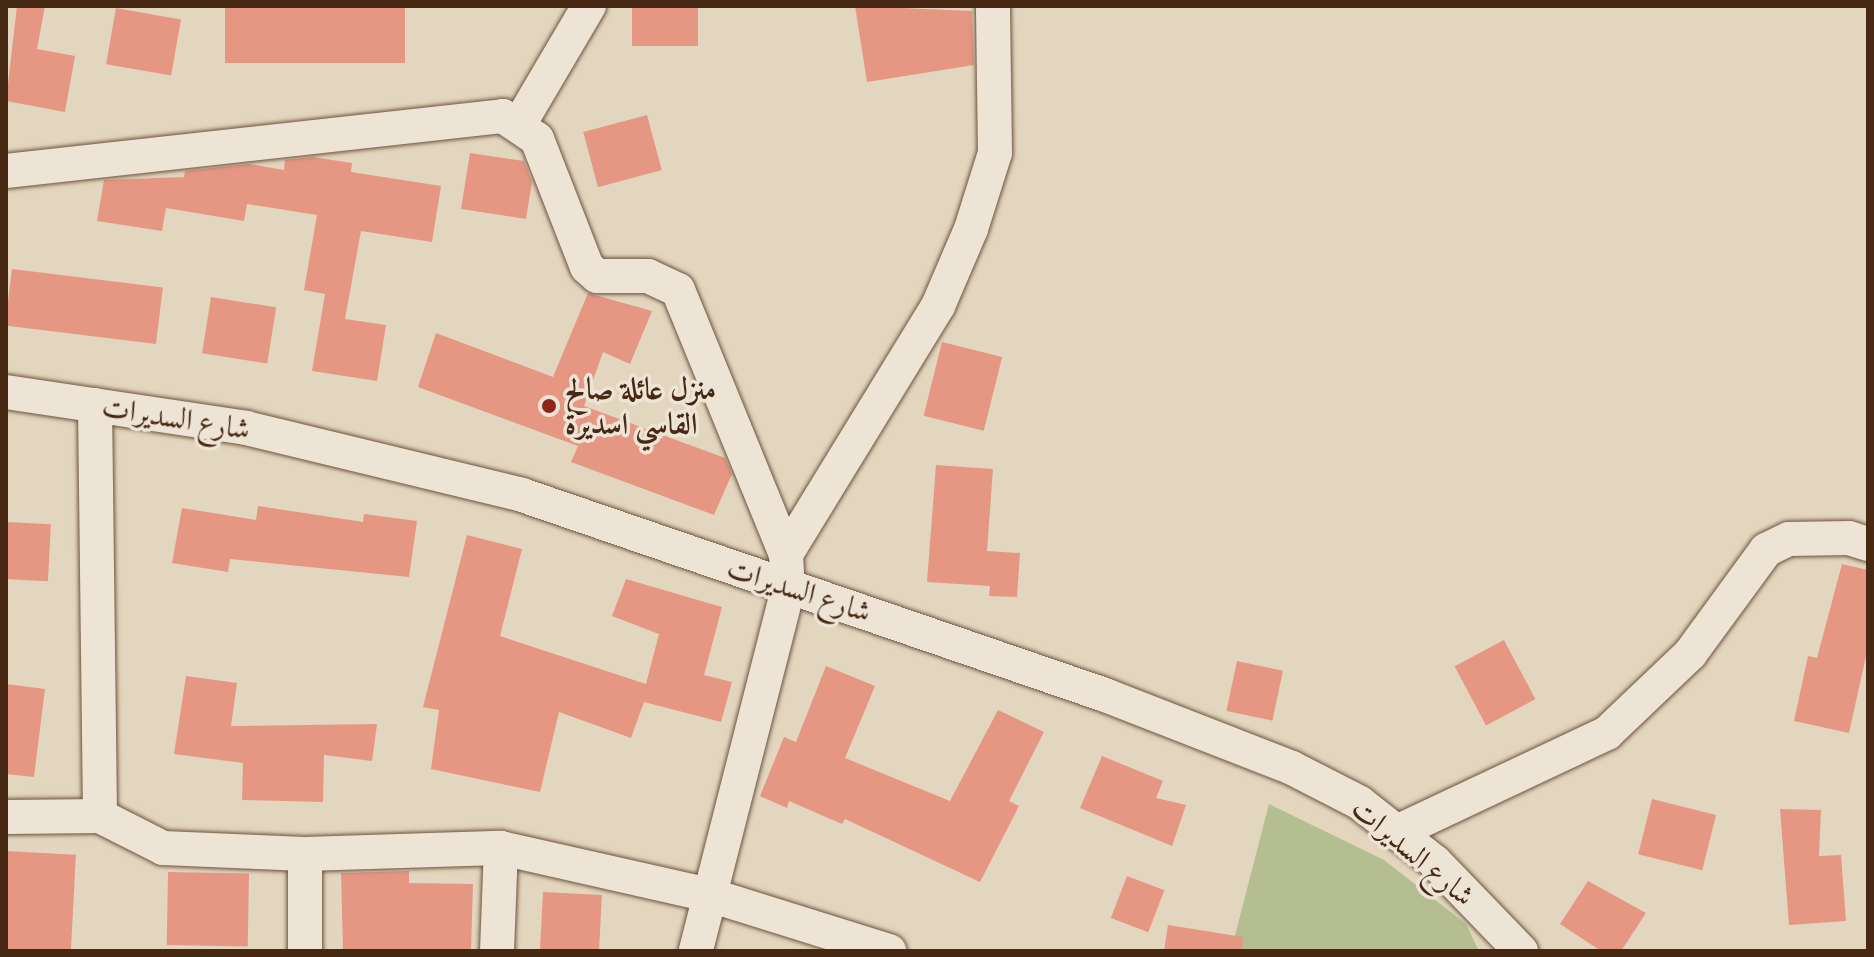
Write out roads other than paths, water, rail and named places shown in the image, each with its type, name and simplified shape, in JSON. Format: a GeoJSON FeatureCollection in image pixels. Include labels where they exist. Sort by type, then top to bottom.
{"type":"FeatureCollection","features":[{"type":"Feature","properties":{"kind":"street"},"geometry":{"type":"LineString","coordinates":[[520,123],[589,6]]}},
{"type":"Feature","properties":{"kind":"street"},"geometry":{"type":"LineString","coordinates":[[786,554],[938,306],[971,229],[995,153],[993,6]]}},
{"type":"Feature","properties":{"kind":"street"},"geometry":{"type":"LineString","coordinates":[[6,171],[208,144],[503,116],[520,123],[537,139],[587,267],[597,276],[648,276],[678,290],[786,554],[788,589],[696,951]]}},
{"type":"Feature","properties":{"kind":"street","name":"شارع السديرات"},"geometry":{"type":"LineString","coordinates":[[6,392],[246,428],[453,476],[606,521],[788,589],[1091,690],[1292,768],[1360,803],[1397,832],[1521,951]]}},
{"type":"Feature","properties":{"kind":"street"},"geometry":{"type":"LineString","coordinates":[[95,405],[100,816]]}},
{"type":"Feature","properties":{"kind":"street"},"geometry":{"type":"LineString","coordinates":[[1397,832],[1607,733],[1690,654],[1766,550],[1789,539],[1849,538],[1868,544]]}},
{"type":"Feature","properties":{"kind":"street"},"geometry":{"type":"LineString","coordinates":[[6,817],[100,816],[163,848],[305,854],[501,848],[710,895],[889,951]]}},
{"type":"Feature","properties":{"kind":"street"},"geometry":{"type":"LineString","coordinates":[[497,951],[501,848]]}},
{"type":"Feature","properties":{"kind":"street"},"geometry":{"type":"LineString","coordinates":[[305,854],[305,951]]}},
{"type":"Feature","properties":{"kind":"place","name":"منزل عائلة صالح القاسي اسديرة"},"geometry":{"type":"Point","coordinates":[549,406]}}]}
